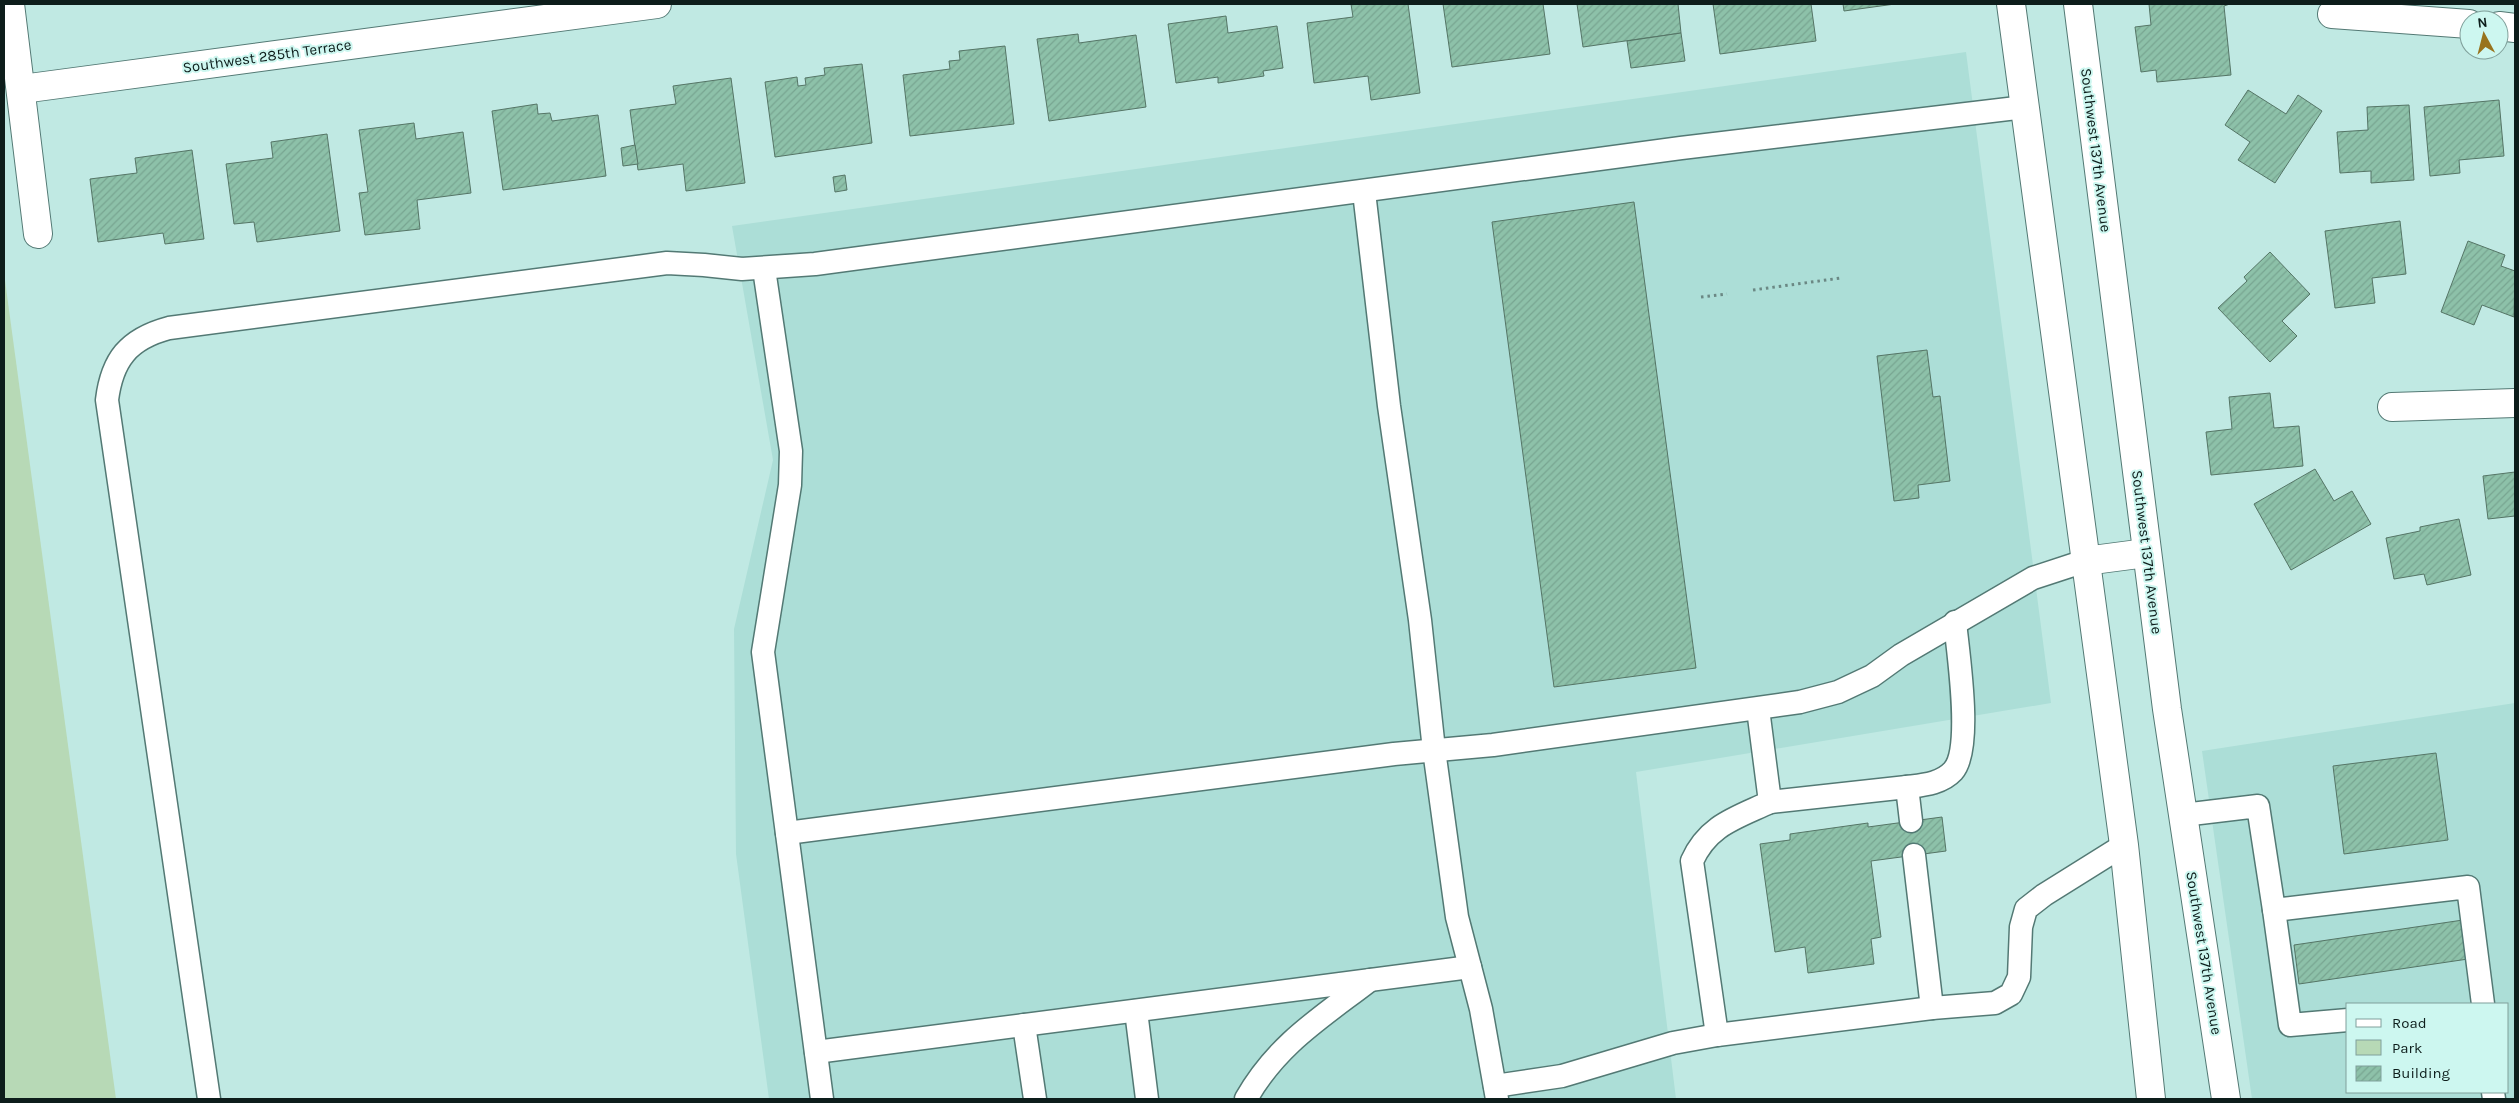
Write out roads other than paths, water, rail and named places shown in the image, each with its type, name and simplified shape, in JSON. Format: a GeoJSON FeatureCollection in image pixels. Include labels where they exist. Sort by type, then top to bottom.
{"type":"FeatureCollection","features":[{"type":"Feature","properties":{"kind":"main road"},"geometry":{"type":"LineString","coordinates":[[10,4],[22,89],[38,234]]}},
{"type":"Feature","properties":{"kind":"main road","name":"Southwest 285th Terrace"},"geometry":{"type":"LineString","coordinates":[[22,89],[657,4]]}},
{"type":"Feature","properties":{"kind":"main road"},"geometry":{"type":"LineString","coordinates":[[2011,4],[2124,845],[2151,1099]]}},
{"type":"Feature","properties":{"kind":"main road","name":"Southwest 137th Avenue"},"geometry":{"type":"LineString","coordinates":[[2078,4],[2146,553],[2183,816],[2226,1099]]}},
{"type":"Feature","properties":{"kind":"main road"},"geometry":{"type":"LineString","coordinates":[[2332,14],[2459,23]]}},
{"type":"Feature","properties":{"kind":"main road"},"geometry":{"type":"LineString","coordinates":[[2392,407],[2515,403]]}},
{"type":"Feature","properties":{"kind":"main road"},"geometry":{"type":"LineString","coordinates":[[2085,561],[2146,553]]}},
{"type":"Feature","properties":{"kind":"lane"},"geometry":{"type":"LineString","coordinates":[[209,1099],[108,400],[110,379],[120,358],[133,344],[150,333],[169,328],[667,264],[764,269],[1364,192],[1681,148],[2025,107]]}},
{"type":"Feature","properties":{"kind":"lane"},"geometry":{"type":"LineString","coordinates":[[1364,192],[1389,406],[1421,633],[1434,750],[1457,917],[1481,1008],[1496,1093],[1562,1076],[1673,1043],[1717,1035],[1932,1008],[1995,1003],[2011,994],[2019,977],[2021,927],[2026,909],[2044,894],[2124,845]]}},
{"type":"Feature","properties":{"kind":"lane"},"geometry":{"type":"LineString","coordinates":[[764,269],[791,451],[790,485],[763,652],[822,1099]]}},
{"type":"Feature","properties":{"kind":"lane"},"geometry":{"type":"LineString","coordinates":[[787,833],[1434,750],[1493,745],[1758,709],[1838,692],[1872,676],[1901,655],[1955,622],[2033,578],[2085,561]]}},
{"type":"Feature","properties":{"kind":"lane"},"geometry":{"type":"LineString","coordinates":[[1717,1035],[1692,861],[1700,844],[1716,827],[1770,802],[1906,788],[1937,782],[1953,771],[1961,754],[1962,690],[1955,622]]}},
{"type":"Feature","properties":{"kind":"lane"},"geometry":{"type":"LineString","coordinates":[[1758,709],[1770,802]]}},
{"type":"Feature","properties":{"kind":"lane"},"geometry":{"type":"LineString","coordinates":[[1906,788],[1911,821]]}},
{"type":"Feature","properties":{"kind":"lane"},"geometry":{"type":"LineString","coordinates":[[2183,816],[2258,806],[2290,1026],[2346,1020]]}},
{"type":"Feature","properties":{"kind":"lane"},"geometry":{"type":"LineString","coordinates":[[1914,855],[1932,1008]]}},
{"type":"Feature","properties":{"kind":"lane"},"geometry":{"type":"LineString","coordinates":[[2274,910],[2468,887],[2483,1003]]}},
{"type":"Feature","properties":{"kind":"lane"},"geometry":{"type":"LineString","coordinates":[[816,1052],[1470,967]]}},
{"type":"Feature","properties":{"kind":"lane"},"geometry":{"type":"LineString","coordinates":[[1246,1099],[1264,1070],[1295,1036],[1370,980]]}},
{"type":"Feature","properties":{"kind":"lane"},"geometry":{"type":"LineString","coordinates":[[1136,1011],[1147,1099]]}},
{"type":"Feature","properties":{"kind":"lane"},"geometry":{"type":"LineString","coordinates":[[1024,1025],[1035,1099]]}}]}
